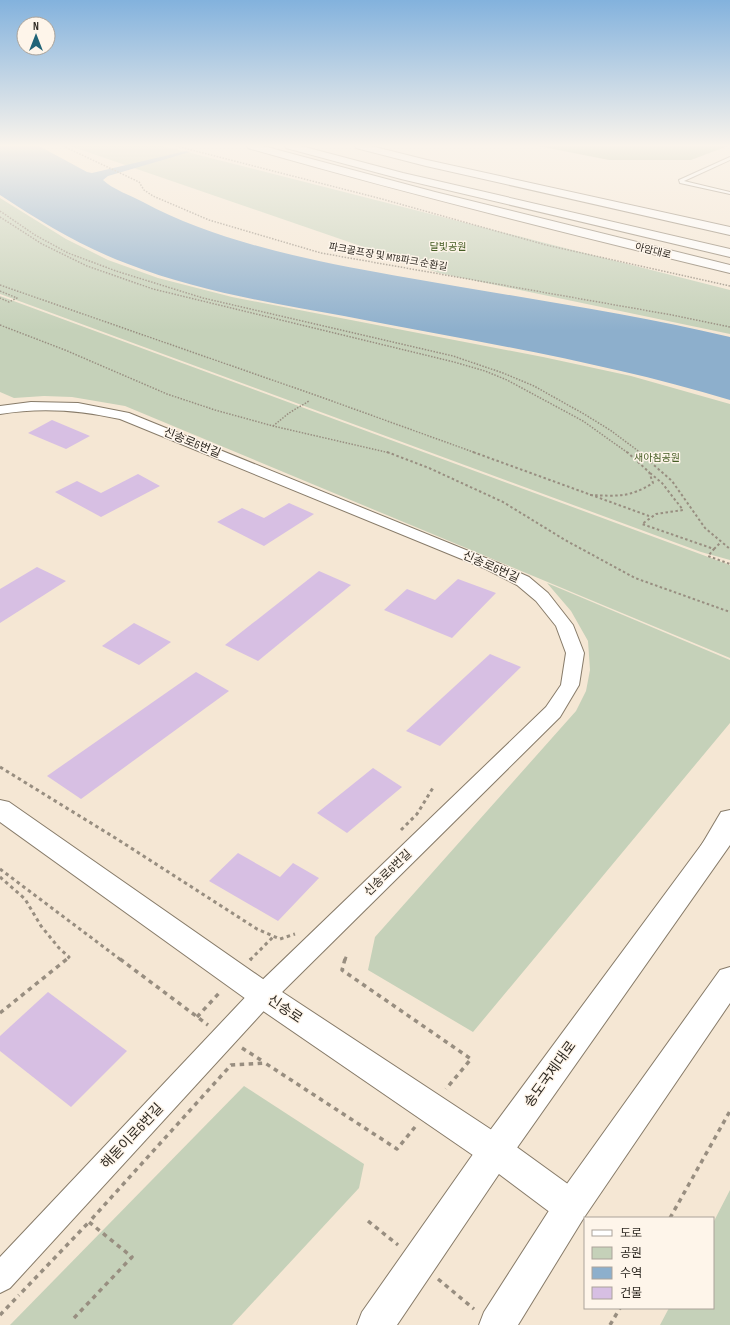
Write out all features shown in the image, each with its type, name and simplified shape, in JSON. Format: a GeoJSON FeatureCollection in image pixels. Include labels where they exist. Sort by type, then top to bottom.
{"type":"FeatureCollection","features":[{"type":"Feature","properties":{"kind":"main road","name":"아암대로"},"geometry":{"type":"LineString","coordinates":[[483,208],[730,269]]}},
{"type":"Feature","properties":{"kind":"main road","name":"아암대로"},"geometry":{"type":"LineString","coordinates":[[535,208],[730,254]]}},
{"type":"Feature","properties":{"kind":"main road"},"geometry":{"type":"LineString","coordinates":[[578,208],[730,244]]}},
{"type":"Feature","properties":{"kind":"main road"},"geometry":{"type":"LineString","coordinates":[[626,208],[730,231]]}},
{"type":"Feature","properties":{"kind":"main road","name":"신송로"},"geometry":{"type":"LineString","coordinates":[[0,809],[264,995],[495,1151],[571,1207]]}},
{"type":"Feature","properties":{"kind":"main road"},"geometry":{"type":"LineString","coordinates":[[711,851],[730,819]]}},
{"type":"Feature","properties":{"kind":"main road","name":"송도국제대로"},"geometry":{"type":"LineString","coordinates":[[375,1325],[495,1151],[730,826]]}},
{"type":"Feature","properties":{"kind":"main road"},"geometry":{"type":"LineString","coordinates":[[497,1325],[571,1207],[730,979]]}},
{"type":"Feature","properties":{"kind":"street","name":"신송로6번길"},"geometry":{"type":"LineString","coordinates":[[0,410],[38,405],[63,405],[92,408],[124,416],[492,566],[523,581],[542,597],[564,625],[574,653],[570,685],[553,712],[264,995]]}},
{"type":"Feature","properties":{"kind":"street","name":"해돋이로6번길"},"geometry":{"type":"LineString","coordinates":[[4,1267],[264,995]]}},
{"type":"Feature","properties":{"kind":"path","name":"파크골프장 및 MTB파크 순환길"},"geometry":{"type":"LineString","coordinates":[[181,208],[209,220],[321,253],[664,313],[730,327]]}},
{"type":"Feature","properties":{"kind":"path"},"geometry":{"type":"LineString","coordinates":[[413,208],[546,246],[730,286]]}},
{"type":"Feature","properties":{"kind":"path"},"geometry":{"type":"LineString","coordinates":[[0,211],[35,235],[68,253],[116,272],[203,298],[453,356],[503,373],[534,386],[584,414],[631,445],[672,481],[705,528],[730,549]]}},
{"type":"Feature","properties":{"kind":"path"},"geometry":{"type":"LineString","coordinates":[[0,217],[42,244],[87,266],[153,289],[454,362],[485,371],[542,398],[583,421],[621,447],[662,483],[683,510],[668,511],[649,516],[642,524],[714,549]]}},
{"type":"Feature","properties":{"kind":"path"},"geometry":{"type":"LineString","coordinates":[[0,284],[326,399],[649,516]]}},
{"type":"Feature","properties":{"kind":"path"},"geometry":{"type":"LineString","coordinates":[[0,292],[17,298],[9,302],[0,298]]}},
{"type":"Feature","properties":{"kind":"path"},"geometry":{"type":"LineString","coordinates":[[0,325],[65,350],[167,394],[215,410],[273,426],[386,452],[429,468],[503,502],[565,540],[635,578],[730,612]]}},
{"type":"Feature","properties":{"kind":"path"},"geometry":{"type":"LineString","coordinates":[[273,426],[289,413],[309,401]]}},
{"type":"Feature","properties":{"kind":"path"},"geometry":{"type":"LineString","coordinates":[[590,495],[620,496],[639,492],[653,483],[649,472]]}},
{"type":"Feature","properties":{"kind":"path"},"geometry":{"type":"LineString","coordinates":[[721,542],[708,556],[730,564]]}},
{"type":"Feature","properties":{"kind":"path"},"geometry":{"type":"LineString","coordinates":[[0,767],[117,839],[257,929],[280,939],[303,931]]}},
{"type":"Feature","properties":{"kind":"path"},"geometry":{"type":"LineString","coordinates":[[401,831],[417,814],[434,786]]}},
{"type":"Feature","properties":{"kind":"path"},"geometry":{"type":"LineString","coordinates":[[0,869],[197,1017]]}},
{"type":"Feature","properties":{"kind":"path"},"geometry":{"type":"LineString","coordinates":[[0,877],[25,899],[42,926],[68,957],[0,1013]]}},
{"type":"Feature","properties":{"kind":"path"},"geometry":{"type":"LineString","coordinates":[[346,954],[342,970],[471,1059],[444,1092]]}},
{"type":"Feature","properties":{"kind":"path"},"geometry":{"type":"LineString","coordinates":[[0,1315],[89,1222],[231,1065],[265,1063],[397,1149],[416,1125]]}},
{"type":"Feature","properties":{"kind":"path"},"geometry":{"type":"LineString","coordinates":[[671,1217],[730,1111]]}},
{"type":"Feature","properties":{"kind":"path"},"geometry":{"type":"LineString","coordinates":[[74,1318],[132,1257],[89,1222]]}},
{"type":"Feature","properties":{"kind":"path"},"geometry":{"type":"LineString","coordinates":[[610,1325],[619,1309]]}},
{"type":"Feature","properties":{"kind":"green space","name":"새아침공원"},"geometry":{"type":"Polygon","coordinates":[[[0,208],[16,208],[66,239],[108,260],[158,278],[232,297],[543,357],[631,376],[730,404],[730,560],[701,552],[0,294],[0,208]]]}},
{"type":"Feature","properties":{"kind":"green space","name":"달빛공원"},"geometry":{"type":"Polygon","coordinates":[[[250,208],[406,208],[730,290],[730,334],[439,273],[250,208]]]}},
{"type":"Feature","properties":{"kind":"green space"},"geometry":{"type":"Polygon","coordinates":[[[0,296],[730,565],[730,658],[125,406],[72,397],[44,396],[14,398],[0,392],[0,296]]]}},
{"type":"Feature","properties":{"kind":"green space"},"geometry":{"type":"Polygon","coordinates":[[[547,583],[730,660],[730,723],[473,1032],[368,970],[375,937],[576,711],[586,691],[590,670],[588,641],[571,611],[547,583]]]}},
{"type":"Feature","properties":{"kind":"green space"},"geometry":{"type":"Polygon","coordinates":[[[244,1086],[364,1164],[359,1188],[232,1325],[10,1325],[244,1086]]]}},
{"type":"Feature","properties":{"kind":"green space"},"geometry":{"type":"Polygon","coordinates":[[[730,1190],[730,1325],[660,1325],[668,1309],[714,1309],[714,1221],[730,1190]]]}},
{"type":"Feature","properties":{"kind":"water"},"geometry":{"type":"Polygon","coordinates":[[[20,208],[155,208],[173,217],[238,241],[342,266],[610,312],[730,337],[730,400],[635,374],[587,363],[262,301],[181,282],[128,264],[94,250],[20,208]]]}},
{"type":"Feature","properties":{"kind":"building"},"geometry":{"type":"Polygon","coordinates":[[[52,420],[90,436],[66,449],[28,433],[52,420]]]}},
{"type":"Feature","properties":{"kind":"building"},"geometry":{"type":"Polygon","coordinates":[[[138,474],[160,486],[101,517],[55,492],[77,481],[101,493],[138,474]]]}},
{"type":"Feature","properties":{"kind":"building"},"geometry":{"type":"Polygon","coordinates":[[[289,503],[314,514],[264,546],[217,522],[242,508],[264,518],[289,503]]]}},
{"type":"Feature","properties":{"kind":"building"},"geometry":{"type":"Polygon","coordinates":[[[37,567],[66,581],[0,623],[0,589],[37,567]]]}},
{"type":"Feature","properties":{"kind":"building"},"geometry":{"type":"Polygon","coordinates":[[[319,571],[351,585],[258,661],[225,645],[319,571]]]}},
{"type":"Feature","properties":{"kind":"building"},"geometry":{"type":"Polygon","coordinates":[[[458,579],[496,593],[452,638],[384,610],[407,589],[435,600],[458,579]]]}},
{"type":"Feature","properties":{"kind":"building"},"geometry":{"type":"Polygon","coordinates":[[[134,623],[171,642],[139,665],[102,646],[134,623]]]}},
{"type":"Feature","properties":{"kind":"building"},"geometry":{"type":"Polygon","coordinates":[[[490,654],[521,667],[440,746],[406,731],[490,654]]]}},
{"type":"Feature","properties":{"kind":"building"},"geometry":{"type":"Polygon","coordinates":[[[196,672],[229,691],[81,799],[47,776],[196,672]]]}},
{"type":"Feature","properties":{"kind":"building"},"geometry":{"type":"Polygon","coordinates":[[[373,768],[402,787],[347,833],[317,813],[373,768]]]}},
{"type":"Feature","properties":{"kind":"building"},"geometry":{"type":"Polygon","coordinates":[[[238,853],[280,877],[293,863],[319,878],[278,921],[209,881],[238,853]]]}},
{"type":"Feature","properties":{"kind":"building"},"geometry":{"type":"Polygon","coordinates":[[[48,992],[127,1051],[71,1107],[0,1051],[0,1036],[48,992]]]}}]}
